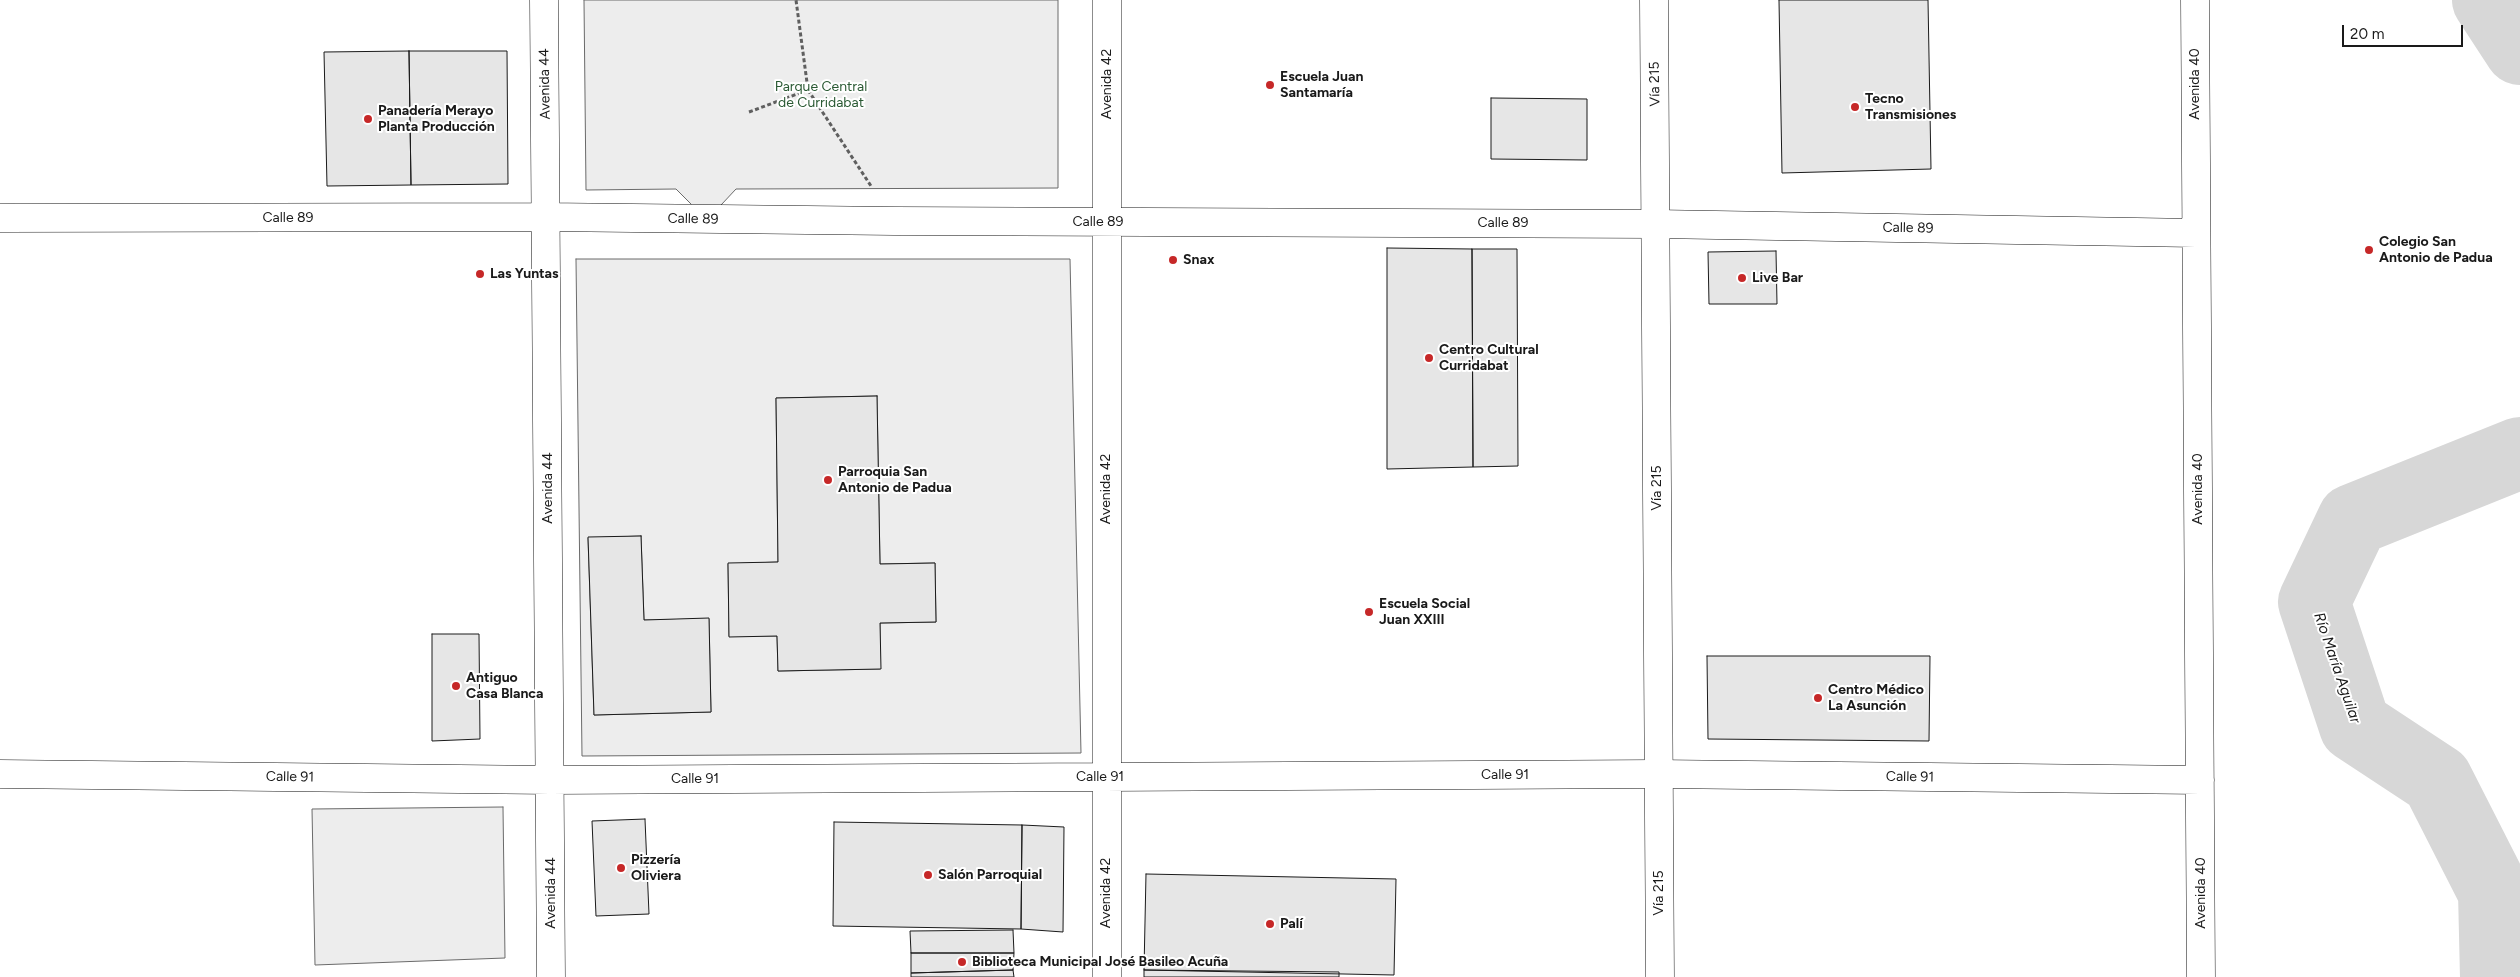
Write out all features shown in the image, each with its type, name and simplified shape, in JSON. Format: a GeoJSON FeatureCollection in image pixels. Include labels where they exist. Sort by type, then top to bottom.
{"type":"FeatureCollection","features":[{"type":"Feature","properties":{"kind":"street","name":"Avenida 44"},"geometry":{"type":"LineString","coordinates":[[544,0],[551,977]]}},
{"type":"Feature","properties":{"kind":"street","name":"Avenida 42"},"geometry":{"type":"LineString","coordinates":[[1107,0],[1107,977]]}},
{"type":"Feature","properties":{"kind":"street","name":"Vía 215"},"geometry":{"type":"LineString","coordinates":[[1654,0],[1660,977]]}},
{"type":"Feature","properties":{"kind":"street","name":"Avenida 40"},"geometry":{"type":"LineString","coordinates":[[2195,0],[2201,977]]}},
{"type":"Feature","properties":{"kind":"street","name":"Calle 89"},"geometry":{"type":"LineString","coordinates":[[0,218],[546,217],[894,221],[1656,224],[2196,233]]}},
{"type":"Feature","properties":{"kind":"street","name":"Calle 91"},"geometry":{"type":"LineString","coordinates":[[0,774],[550,780],[1658,774],[2200,780]]}},
{"type":"Feature","properties":{"kind":"path"},"geometry":{"type":"LineString","coordinates":[[796,0],[808,90],[894,221]]}},
{"type":"Feature","properties":{"kind":"path"},"geometry":{"type":"LineString","coordinates":[[749,112],[808,90]]}},
{"type":"Feature","properties":{"kind":"shaded area","name":"Parque Central de Curridabat"},"geometry":{"type":"Polygon","coordinates":[[[584,0],[1058,0],[1058,188],[736,189],[707,220],[676,189],[586,190],[584,0]]]}},
{"type":"Feature","properties":{"kind":"shaded area"},"geometry":{"type":"Polygon","coordinates":[[[576,259],[1070,259],[1081,753],[582,756],[576,259]],[[877,396],[776,398],[778,562],[728,564],[729,636],[777,636],[778,671],[880,669],[880,623],[936,622],[935,563],[880,564],[877,396]],[[641,536],[588,538],[594,715],[711,712],[709,619],[644,620],[641,536]]]}},
{"type":"Feature","properties":{"kind":"shaded area"},"geometry":{"type":"Polygon","coordinates":[[[503,807],[505,958],[315,965],[312,809],[503,807]]]}},
{"type":"Feature","properties":{"kind":"building","name":"Tecno Transmisiones"},"geometry":{"type":"Polygon","coordinates":[[[1779,0],[1928,0],[1931,169],[1782,173],[1779,0]]]}},
{"type":"Feature","properties":{"kind":"building"},"geometry":{"type":"Polygon","coordinates":[[[409,51],[507,51],[508,184],[411,185],[409,51]]]}},
{"type":"Feature","properties":{"kind":"building","name":"Panadería Merayo Planta Producción"},"geometry":{"type":"Polygon","coordinates":[[[409,51],[411,185],[327,186],[324,52],[409,51]]]}},
{"type":"Feature","properties":{"kind":"building"},"geometry":{"type":"Polygon","coordinates":[[[1491,98],[1587,99],[1587,160],[1491,159],[1491,98]]]}},
{"type":"Feature","properties":{"kind":"building","name":"Centro Cultural Curridabat"},"geometry":{"type":"Polygon","coordinates":[[[1387,248],[1472,249],[1473,467],[1387,469],[1387,248]]]}},
{"type":"Feature","properties":{"kind":"building"},"geometry":{"type":"Polygon","coordinates":[[[1472,249],[1517,249],[1518,466],[1473,467],[1472,249]]]}},
{"type":"Feature","properties":{"kind":"building","name":"Live Bar"},"geometry":{"type":"Polygon","coordinates":[[[1776,251],[1777,304],[1709,304],[1708,252],[1776,251]]]}},
{"type":"Feature","properties":{"kind":"building","name":"Parroquia San Antonio de Padua"},"geometry":{"type":"Polygon","coordinates":[[[877,396],[880,564],[935,563],[936,622],[880,623],[881,669],[778,671],[777,636],[729,637],[728,563],[778,562],[776,398],[877,396]]]}},
{"type":"Feature","properties":{"kind":"building"},"geometry":{"type":"Polygon","coordinates":[[[641,536],[644,620],[709,618],[711,712],[594,715],[588,537],[641,536]]]}},
{"type":"Feature","properties":{"kind":"building","name":"Antiguo Casa Blanca"},"geometry":{"type":"Polygon","coordinates":[[[432,634],[479,634],[480,739],[432,741],[432,634]]]}},
{"type":"Feature","properties":{"kind":"building","name":"Centro Médico La Asunción"},"geometry":{"type":"Polygon","coordinates":[[[1707,656],[1930,656],[1929,741],[1708,739],[1707,656]]]}},
{"type":"Feature","properties":{"kind":"building","name":"Pizzería Oliviera"},"geometry":{"type":"Polygon","coordinates":[[[645,819],[649,914],[596,916],[592,821],[645,819]]]}},
{"type":"Feature","properties":{"kind":"building","name":"Salón Parroquial"},"geometry":{"type":"Polygon","coordinates":[[[834,822],[1022,825],[1021,929],[833,926],[834,822]]]}},
{"type":"Feature","properties":{"kind":"building"},"geometry":{"type":"Polygon","coordinates":[[[1022,825],[1064,827],[1063,932],[1021,929],[1022,825]]]}},
{"type":"Feature","properties":{"kind":"building","name":"Palí"},"geometry":{"type":"Polygon","coordinates":[[[1146,874],[1396,879],[1394,975],[1144,970],[1146,874]]]}},
{"type":"Feature","properties":{"kind":"building"},"geometry":{"type":"Polygon","coordinates":[[[1013,930],[1014,953],[911,953],[910,931],[1013,930]]]}},
{"type":"Feature","properties":{"kind":"building","name":"Biblioteca Municipal José Basileo Acuña"},"geometry":{"type":"Polygon","coordinates":[[[911,953],[1014,953],[1013,970],[911,973],[911,953]]]}},
{"type":"Feature","properties":{"kind":"building"},"geometry":{"type":"Polygon","coordinates":[[[1013,970],[1014,977],[911,977],[911,973],[1013,970]]]}},
{"type":"Feature","properties":{"kind":"building"},"geometry":{"type":"Polygon","coordinates":[[[1144,970],[1339,972],[1339,977],[1144,977],[1144,970]]]}},
{"type":"Feature","properties":{"kind":"waterway","name":"Río María Aguilar"},"geometry":{"type":"LineString","coordinates":[[2488,0],[2520,49]]}},
{"type":"Feature","properties":{"kind":"waterway","name":"Río María Aguilar"},"geometry":{"type":"LineString","coordinates":[[2496,977],[2494,892],[2437,780],[2355,726],[2314,602],[2353,520],[2520,453]]}},
{"type":"Feature","properties":{"kind":"place","name":"Escuela Juan Santamaría"},"geometry":{"type":"Point","coordinates":[1270,85]}},
{"type":"Feature","properties":{"kind":"place","name":"Tecno Transmisiones"},"geometry":{"type":"Point","coordinates":[1855,107]}},
{"type":"Feature","properties":{"kind":"place","name":"Panadería Merayo Planta Producción"},"geometry":{"type":"Point","coordinates":[368,119]}},
{"type":"Feature","properties":{"kind":"place","name":"Colegio San Antonio de Padua"},"geometry":{"type":"Point","coordinates":[2369,250]}},
{"type":"Feature","properties":{"kind":"place","name":"Snax"},"geometry":{"type":"Point","coordinates":[1173,260]}},
{"type":"Feature","properties":{"kind":"place","name":"Las Yuntas"},"geometry":{"type":"Point","coordinates":[480,274]}},
{"type":"Feature","properties":{"kind":"place","name":"Live Bar"},"geometry":{"type":"Point","coordinates":[1742,278]}},
{"type":"Feature","properties":{"kind":"place","name":"Centro Cultural Curridabat"},"geometry":{"type":"Point","coordinates":[1429,358]}},
{"type":"Feature","properties":{"kind":"place","name":"Parroquia San Antonio de Padua"},"geometry":{"type":"Point","coordinates":[828,480]}},
{"type":"Feature","properties":{"kind":"place","name":"Escuela Social Juan XXIII"},"geometry":{"type":"Point","coordinates":[1369,612]}},
{"type":"Feature","properties":{"kind":"place","name":"Antiguo Casa Blanca"},"geometry":{"type":"Point","coordinates":[456,686]}},
{"type":"Feature","properties":{"kind":"place","name":"Centro Médico La Asunción"},"geometry":{"type":"Point","coordinates":[1818,698]}},
{"type":"Feature","properties":{"kind":"place","name":"Pizzería Oliviera"},"geometry":{"type":"Point","coordinates":[621,868]}},
{"type":"Feature","properties":{"kind":"place","name":"Salón Parroquial"},"geometry":{"type":"Point","coordinates":[928,875]}},
{"type":"Feature","properties":{"kind":"place","name":"Palí"},"geometry":{"type":"Point","coordinates":[1270,924]}},
{"type":"Feature","properties":{"kind":"place","name":"Biblioteca Municipal José Basileo Acuña"},"geometry":{"type":"Point","coordinates":[962,962]}}]}
